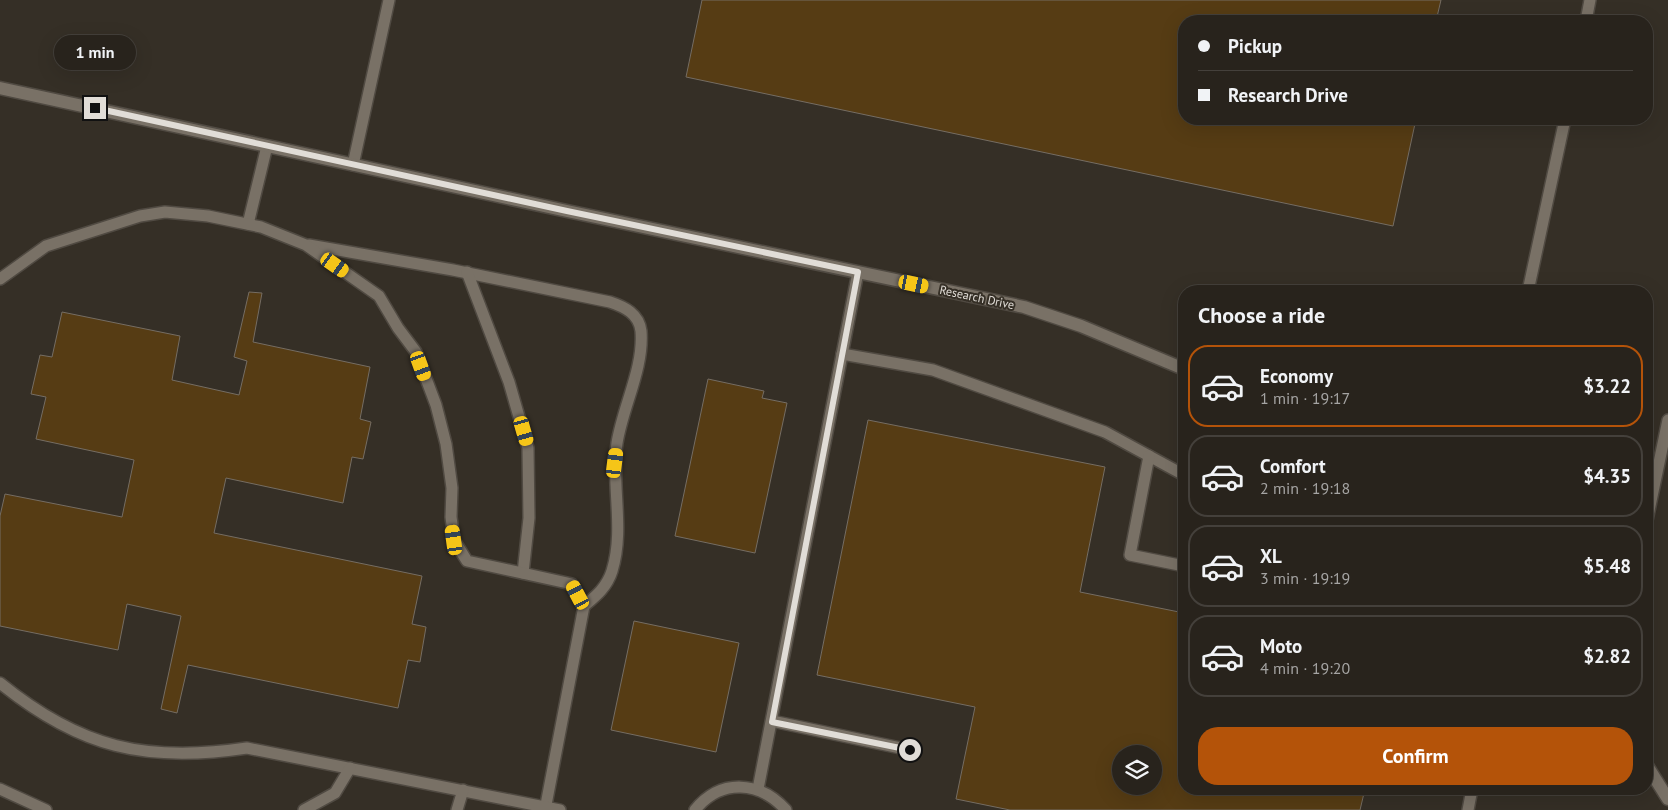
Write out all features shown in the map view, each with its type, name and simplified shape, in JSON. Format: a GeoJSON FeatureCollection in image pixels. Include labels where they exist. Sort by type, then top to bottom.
{"type":"FeatureCollection","features":[{"type":"Feature","properties":{"kind":"street","name":"Research Drive"},"geometry":{"type":"LineString","coordinates":[[0,88],[1024,307],[1080,326],[1178,366]]}},
{"type":"Feature","properties":{"kind":"street"},"geometry":{"type":"LineString","coordinates":[[1653,775],[1668,799]]}},
{"type":"Feature","properties":{"kind":"lane"},"geometry":{"type":"LineString","coordinates":[[353,165],[389,0]]}},
{"type":"Feature","properties":{"kind":"lane"},"geometry":{"type":"LineString","coordinates":[[1587,15],[1590,0]]}},
{"type":"Feature","properties":{"kind":"lane"},"geometry":{"type":"LineString","coordinates":[[1529,285],[1564,125]]}},
{"type":"Feature","properties":{"kind":"lane"},"geometry":{"type":"LineString","coordinates":[[248,224],[267,146]]}},
{"type":"Feature","properties":{"kind":"lane"},"geometry":{"type":"LineString","coordinates":[[0,279],[46,246],[140,216],[165,212],[208,216],[248,224],[262,227],[306,244],[467,272],[624,306],[637,317],[641,330],[640,353],[618,442],[615,463],[618,498],[615,555],[612,572],[602,592],[584,606]]}},
{"type":"Feature","properties":{"kind":"lane"},"geometry":{"type":"LineString","coordinates":[[306,244],[379,296],[398,328],[416,352],[436,405],[446,444],[452,488],[451,517],[454,540],[467,561],[572,584],[584,606],[545,808]]}},
{"type":"Feature","properties":{"kind":"lane"},"geometry":{"type":"LineString","coordinates":[[467,272],[509,382],[528,448],[529,518],[523,573]]}},
{"type":"Feature","properties":{"kind":"lane"},"geometry":{"type":"LineString","coordinates":[[758,790],[858,272]]}},
{"type":"Feature","properties":{"kind":"lane"},"geometry":{"type":"LineString","coordinates":[[842,354],[933,370],[1105,432],[1178,472]]}},
{"type":"Feature","properties":{"kind":"lane"},"geometry":{"type":"LineString","coordinates":[[1653,489],[1668,420]]}},
{"type":"Feature","properties":{"kind":"lane"},"geometry":{"type":"LineString","coordinates":[[1149,456],[1130,555],[1178,565]]}},
{"type":"Feature","properties":{"kind":"lane"},"geometry":{"type":"LineString","coordinates":[[0,683],[49,718],[80,735],[150,753],[210,753],[247,748],[560,810]]}},
{"type":"Feature","properties":{"kind":"lane"},"geometry":{"type":"LineString","coordinates":[[772,722],[910,750]]}},
{"type":"Feature","properties":{"kind":"lane"},"geometry":{"type":"LineString","coordinates":[[304,810],[335,793],[350,768]]}},
{"type":"Feature","properties":{"kind":"lane"},"geometry":{"type":"LineString","coordinates":[[695,810],[703,800],[719,790],[739,786],[758,790],[776,798],[786,810]]}},
{"type":"Feature","properties":{"kind":"lane"},"geometry":{"type":"LineString","coordinates":[[0,789],[46,810]]}},
{"type":"Feature","properties":{"kind":"lane"},"geometry":{"type":"LineString","coordinates":[[457,810],[463,790]]}},
{"type":"Feature","properties":{"kind":"lane"},"geometry":{"type":"LineString","coordinates":[[1468,810],[1471,795]]}},
{"type":"Feature","properties":{"kind":"building"},"geometry":{"type":"Polygon","coordinates":[[[702,0],[1441,0],[1437,15],[1178,15],[1178,125],[1415,125],[1393,226],[686,77],[702,0]]]}},
{"type":"Feature","properties":{"kind":"building"},"geometry":{"type":"Polygon","coordinates":[[[249,292],[262,293],[253,342],[370,367],[360,419],[371,422],[363,459],[352,457],[343,503],[226,478],[214,533],[422,576],[412,624],[426,627],[420,662],[408,660],[398,708],[188,665],[177,713],[161,709],[181,616],[127,604],[118,650],[0,626],[0,516],[5,494],[122,517],[134,460],[36,439],[46,397],[31,394],[40,355],[52,357],[62,312],[180,336],[172,380],[239,395],[247,361],[234,357],[249,292]]]}},
{"type":"Feature","properties":{"kind":"building"},"geometry":{"type":"Polygon","coordinates":[[[708,379],[764,391],[762,398],[787,403],[755,553],[675,536],[708,379]]]}},
{"type":"Feature","properties":{"kind":"building"},"geometry":{"type":"Polygon","coordinates":[[[868,420],[1105,467],[1080,592],[1178,612],[1178,795],[1364,795],[1360,810],[1010,810],[956,799],[975,707],[817,675],[868,420]]]}},
{"type":"Feature","properties":{"kind":"building"},"geometry":{"type":"Polygon","coordinates":[[[634,621],[739,643],[716,752],[611,730],[634,621]]]}},
{"type":"Feature","properties":{"kind":"route"},"geometry":{"type":"LineString","coordinates":[[95,108],[567,211],[858,272],[772,722],[910,750]]}}]}
